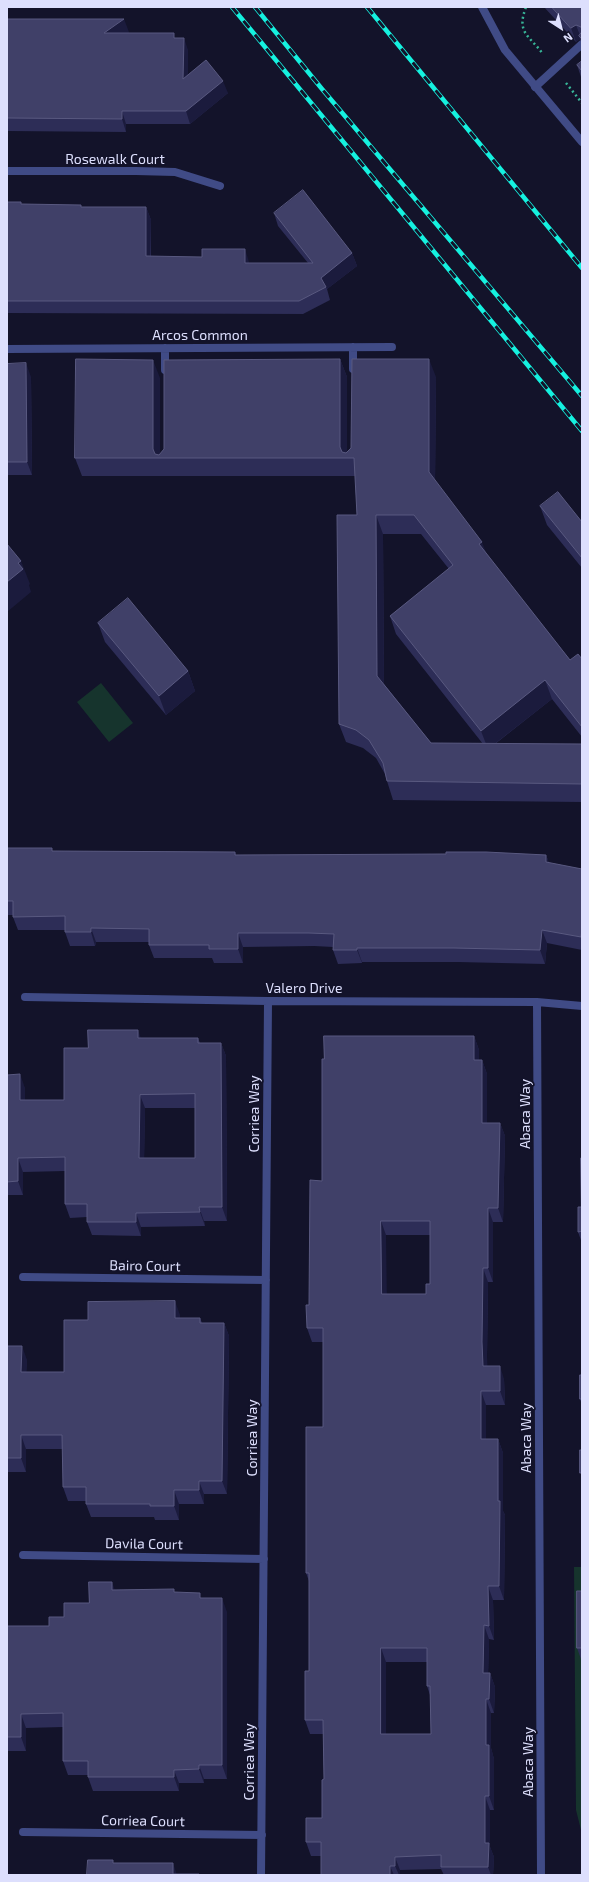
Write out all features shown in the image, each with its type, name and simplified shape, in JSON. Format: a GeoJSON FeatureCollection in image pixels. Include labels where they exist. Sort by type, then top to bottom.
{"type":"FeatureCollection","features":[{"type":"Feature","properties":{"kind":"street"},"geometry":{"type":"LineString","coordinates":[[482,7],[504,50],[582,142]]}},
{"type":"Feature","properties":{"kind":"street"},"geometry":{"type":"LineString","coordinates":[[535,87],[582,44]]}},
{"type":"Feature","properties":{"kind":"street","name":"Rosewalk Court"},"geometry":{"type":"LineString","coordinates":[[7,172],[136,170],[175,172],[220,186]]}},
{"type":"Feature","properties":{"kind":"street"},"geometry":{"type":"LineString","coordinates":[[353,347],[353,379]]}},
{"type":"Feature","properties":{"kind":"street","name":"Arcos Common"},"geometry":{"type":"LineString","coordinates":[[7,349],[392,347]]}},
{"type":"Feature","properties":{"kind":"street"},"geometry":{"type":"LineString","coordinates":[[165,348],[165,378]]}},
{"type":"Feature","properties":{"kind":"street","name":"Valero Drive"},"geometry":{"type":"LineString","coordinates":[[25,997],[268,1001],[537,1002],[582,1006]]}},
{"type":"Feature","properties":{"kind":"street","name":"Corriea Way"},"geometry":{"type":"LineString","coordinates":[[262,1875],[268,1001]]}},
{"type":"Feature","properties":{"kind":"street","name":"Abaca Way"},"geometry":{"type":"LineString","coordinates":[[537,1002],[541,1875]]}},
{"type":"Feature","properties":{"kind":"street","name":"Bairo Court"},"geometry":{"type":"LineString","coordinates":[[23,1277],[266,1280]]}},
{"type":"Feature","properties":{"kind":"street","name":"Davila Court"},"geometry":{"type":"LineString","coordinates":[[23,1555],[264,1560]]}},
{"type":"Feature","properties":{"kind":"street","name":"Corriea Court"},"geometry":{"type":"LineString","coordinates":[[23,1832],[262,1835]]}},
{"type":"Feature","properties":{"kind":"green space"},"geometry":{"type":"Polygon","coordinates":[[[101,683],[133,723],[109,742],[77,702],[101,683]]]}},
{"type":"Feature","properties":{"kind":"green space"},"geometry":{"type":"Polygon","coordinates":[[[574,1567],[582,1567],[582,1834],[576,1810],[574,1567]]]}},
{"type":"Feature","properties":{"kind":"building"},"geometry":{"type":"Polygon","coordinates":[[[552,7],[582,7],[582,30],[581,27],[576,25],[571,28],[552,7]]]}},
{"type":"Feature","properties":{"kind":"building"},"geometry":{"type":"Polygon","coordinates":[[[7,19],[124,19],[104,33],[174,33],[174,38],[184,38],[183,79],[206,60],[223,81],[186,111],[122,111],[122,119],[7,118],[7,19]]]}},
{"type":"Feature","properties":{"kind":"building"},"geometry":{"type":"Polygon","coordinates":[[[582,32],[582,39],[579,36],[582,32]]]}},
{"type":"Feature","properties":{"kind":"building"},"geometry":{"type":"Polygon","coordinates":[[[582,61],[582,71],[577,65],[582,61]]]}},
{"type":"Feature","properties":{"kind":"building"},"geometry":{"type":"Polygon","coordinates":[[[303,190],[352,253],[321,278],[326,287],[299,301],[7,301],[7,202],[21,202],[21,204],[81,205],[81,207],[146,207],[146,256],[202,257],[202,249],[245,249],[245,263],[313,263],[274,213],[303,190]]]}},
{"type":"Feature","properties":{"kind":"building"},"geometry":{"type":"Polygon","coordinates":[[[76,359],[153,360],[153,449],[155,454],[159,455],[164,449],[164,360],[340,359],[340,447],[342,452],[346,453],[351,448],[352,359],[429,359],[429,472],[482,542],[479,544],[570,660],[578,654],[582,659],[582,727],[545,680],[481,731],[390,616],[453,565],[414,515],[376,515],[377,676],[431,743],[582,744],[582,784],[387,781],[383,763],[369,740],[356,730],[339,724],[337,515],[357,515],[354,458],[75,458],[76,359]]]}},
{"type":"Feature","properties":{"kind":"building"},"geometry":{"type":"Polygon","coordinates":[[[26,363],[27,462],[7,462],[7,364],[26,363]]]}},
{"type":"Feature","properties":{"kind":"building"},"geometry":{"type":"Polygon","coordinates":[[[558,492],[582,522],[582,558],[540,506],[558,492]]]}},
{"type":"Feature","properties":{"kind":"building"},"geometry":{"type":"Polygon","coordinates":[[[7,544],[21,561],[18,563],[23,569],[7,582],[7,544]]]}},
{"type":"Feature","properties":{"kind":"building"},"geometry":{"type":"Polygon","coordinates":[[[128,598],[188,671],[159,696],[98,623],[128,598]]]}},
{"type":"Feature","properties":{"kind":"building"},"geometry":{"type":"Polygon","coordinates":[[[7,848],[52,848],[52,851],[235,852],[235,855],[446,854],[446,852],[486,852],[546,855],[546,862],[582,869],[581,937],[542,930],[540,950],[357,948],[357,950],[333,950],[334,934],[238,933],[238,949],[209,949],[209,945],[149,945],[149,929],[91,928],[91,932],[65,932],[65,916],[13,917],[13,901],[7,901],[7,848]]]}},
{"type":"Feature","properties":{"kind":"building"},"geometry":{"type":"Polygon","coordinates":[[[88,1030],[138,1030],[138,1038],[198,1038],[198,1043],[221,1043],[222,1207],[199,1207],[200,1212],[136,1213],[136,1222],[87,1222],[87,1204],[65,1204],[65,1157],[18,1158],[18,1181],[7,1182],[7,1075],[20,1074],[20,1100],[64,1100],[64,1048],[88,1048],[88,1030]],[[195,1094],[140,1095],[139,1158],[195,1158],[195,1094]]]}},
{"type":"Feature","properties":{"kind":"building"},"geometry":{"type":"Polygon","coordinates":[[[324,1036],[474,1036],[474,1060],[482,1060],[482,1123],[500,1123],[498,1208],[488,1208],[488,1268],[483,1268],[482,1342],[483,1366],[500,1366],[500,1391],[481,1391],[481,1439],[498,1439],[498,1501],[500,1501],[499,1586],[488,1586],[489,1626],[484,1625],[483,1673],[490,1673],[489,1699],[486,1699],[486,1745],[489,1745],[489,1796],[485,1796],[485,1843],[489,1843],[488,1867],[441,1867],[441,1855],[395,1857],[395,1866],[390,1866],[390,1875],[321,1875],[321,1842],[306,1842],[306,1818],[322,1818],[322,1780],[324,1779],[323,1720],[305,1720],[305,1671],[309,1671],[309,1573],[306,1573],[306,1427],[323,1427],[323,1328],[307,1328],[306,1305],[309,1305],[310,1180],[322,1181],[322,1059],[324,1059],[324,1036]],[[381,1221],[382,1294],[426,1294],[426,1284],[430,1284],[430,1221],[381,1221]],[[381,1648],[381,1734],[431,1734],[430,1686],[427,1686],[427,1648],[381,1648]]]}},
{"type":"Feature","properties":{"kind":"building"},"geometry":{"type":"Polygon","coordinates":[[[581,1158],[582,1231],[578,1232],[578,1207],[581,1207],[581,1158]]]}},
{"type":"Feature","properties":{"kind":"building"},"geometry":{"type":"Polygon","coordinates":[[[175,1301],[175,1318],[200,1318],[200,1323],[224,1323],[222,1481],[199,1481],[199,1490],[174,1490],[174,1506],[150,1506],[150,1504],[86,1504],[86,1487],[63,1487],[62,1435],[21,1435],[21,1458],[7,1458],[7,1346],[22,1346],[21,1372],[64,1372],[64,1320],[88,1320],[88,1302],[175,1301]]]}},
{"type":"Feature","properties":{"kind":"building"},"geometry":{"type":"Polygon","coordinates":[[[580,1375],[582,1375],[582,1399],[580,1399],[580,1375]]]}},
{"type":"Feature","properties":{"kind":"building"},"geometry":{"type":"Polygon","coordinates":[[[580,1450],[582,1450],[582,1473],[580,1473],[580,1450]]]}},
{"type":"Feature","properties":{"kind":"building"},"geometry":{"type":"Polygon","coordinates":[[[89,1582],[112,1582],[112,1590],[174,1589],[174,1592],[200,1593],[200,1598],[222,1598],[222,1765],[199,1765],[199,1769],[174,1770],[174,1777],[88,1777],[88,1761],[63,1761],[63,1713],[21,1714],[21,1737],[7,1737],[7,1626],[49,1626],[49,1617],[64,1617],[64,1603],[89,1603],[89,1582]]]}},
{"type":"Feature","properties":{"kind":"building"},"geometry":{"type":"Polygon","coordinates":[[[577,1591],[582,1591],[582,1648],[577,1648],[577,1591]]]}},
{"type":"Feature","properties":{"kind":"building"},"geometry":{"type":"Polygon","coordinates":[[[88,1860],[113,1860],[113,1863],[173,1863],[173,1874],[199,1875],[87,1875],[88,1860]]]}},
{"type":"Feature","properties":{"kind":"railway"},"geometry":{"type":"LineString","coordinates":[[232,7],[582,431]]}},
{"type":"Feature","properties":{"kind":"railway"},"geometry":{"type":"LineString","coordinates":[[255,7],[322,89],[582,396]]}},
{"type":"Feature","properties":{"kind":"railway"},"geometry":{"type":"LineString","coordinates":[[367,7],[582,268]]}}]}
